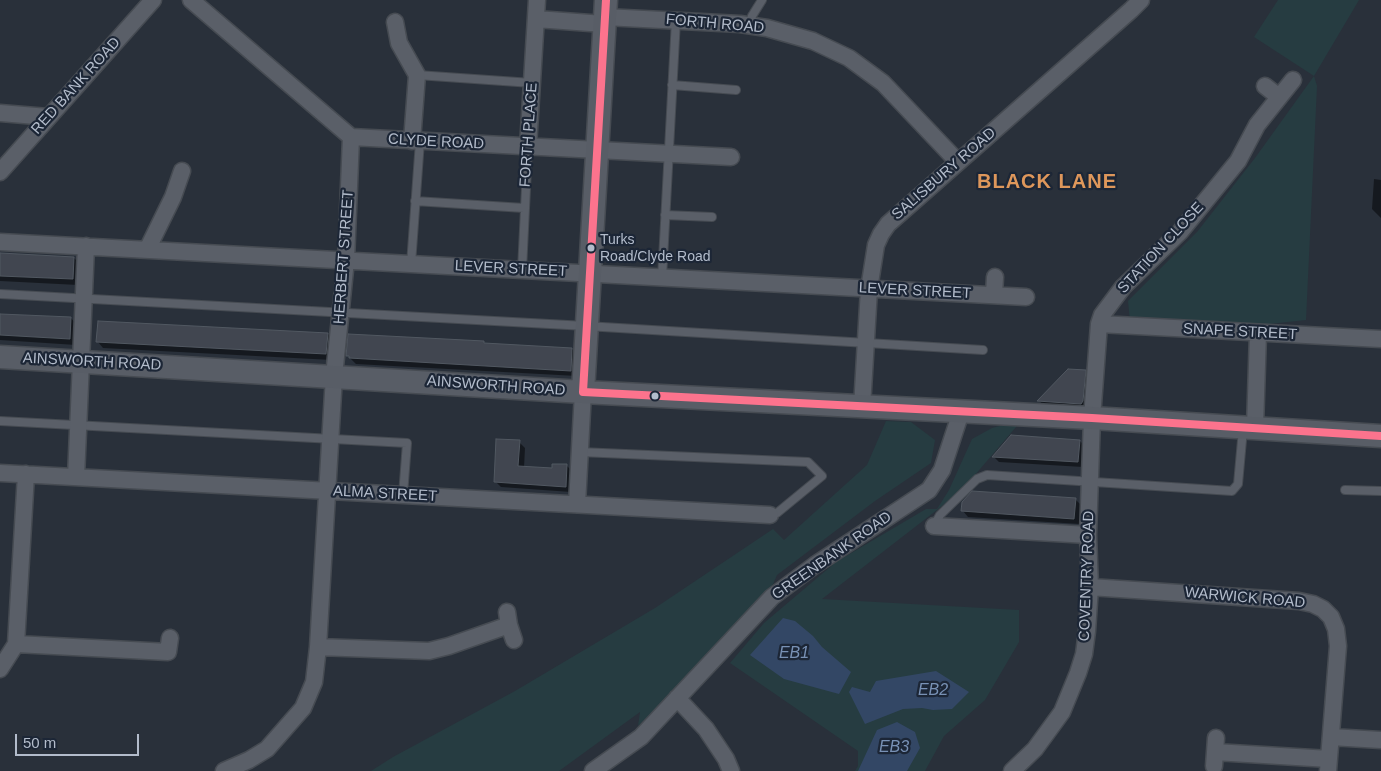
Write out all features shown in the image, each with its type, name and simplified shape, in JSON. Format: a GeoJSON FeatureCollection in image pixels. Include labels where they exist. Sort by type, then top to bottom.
{"type":"FeatureCollection","features":[{"type":"Feature","properties":{"kind":"main road"},"geometry":{"type":"LineString","coordinates":[[582,392],[605,14]]}},
{"type":"Feature","properties":{"kind":"main road","name":"AINSWORTH ROAD"},"geometry":{"type":"LineString","coordinates":[[0,357],[582,392],[961,412],[1033,414],[1381,436]]}},
{"type":"Feature","properties":{"kind":"street","name":"RED BANK ROAD"},"geometry":{"type":"LineString","coordinates":[[0,172],[153,0]]}},
{"type":"Feature","properties":{"kind":"street"},"geometry":{"type":"LineString","coordinates":[[191,0],[351,137]]}},
{"type":"Feature","properties":{"kind":"street","name":"FORTH PLACE"},"geometry":{"type":"LineString","coordinates":[[528,147],[538,0]]}},
{"type":"Feature","properties":{"kind":"street","name":"SALISBURY ROAD"},"geometry":{"type":"LineString","coordinates":[[862,407],[869,289],[876,245],[880,234],[888,224],[1141,0]]}},
{"type":"Feature","properties":{"kind":"street","name":"FORTH ROAD"},"geometry":{"type":"LineString","coordinates":[[536,19],[605,14],[749,25],[799,36],[822,45],[855,62],[883,83],[958,162]]}},
{"type":"Feature","properties":{"kind":"street"},"geometry":{"type":"LineString","coordinates":[[395,22],[398,43],[417,75],[416,141]]}},
{"type":"Feature","properties":{"kind":"street","name":"STATION CLOSE"},"geometry":{"type":"LineString","coordinates":[[1092,418],[1099,324],[1102,315],[1123,286],[1180,232],[1238,161],[1254,130],[1292,80]]}},
{"type":"Feature","properties":{"kind":"street"},"geometry":{"type":"LineString","coordinates":[[1265,86],[1279,97]]}},
{"type":"Feature","properties":{"kind":"street"},"geometry":{"type":"LineString","coordinates":[[0,113],[48,117]]}},
{"type":"Feature","properties":{"kind":"street","name":"CLYDE ROAD"},"geometry":{"type":"LineString","coordinates":[[351,137],[731,157]]}},
{"type":"Feature","properties":{"kind":"street","name":"HERBERT STREET"},"geometry":{"type":"LineString","coordinates":[[224,771],[249,760],[267,749],[303,708],[314,682],[318,647],[334,376],[346,260],[351,137]]}},
{"type":"Feature","properties":{"kind":"street"},"geometry":{"type":"LineString","coordinates":[[147,250],[173,196],[182,171]]}},
{"type":"Feature","properties":{"kind":"street","name":"LEVER STREET"},"geometry":{"type":"LineString","coordinates":[[0,242],[1026,297]]}},
{"type":"Feature","properties":{"kind":"street"},"geometry":{"type":"LineString","coordinates":[[76,477],[86,246]]}},
{"type":"Feature","properties":{"kind":"street"},"geometry":{"type":"LineString","coordinates":[[994,296],[995,277]]}},
{"type":"Feature","properties":{"kind":"street","name":"SNAPE STREET"},"geometry":{"type":"LineString","coordinates":[[1099,324],[1381,340]]}},
{"type":"Feature","properties":{"kind":"street"},"geometry":{"type":"LineString","coordinates":[[1249,427],[1258,333]]}},
{"type":"Feature","properties":{"kind":"street"},"geometry":{"type":"LineString","coordinates":[[577,504],[582,392]]}},
{"type":"Feature","properties":{"kind":"street","name":"GREENBANK ROAD"},"geometry":{"type":"LineString","coordinates":[[593,771],[641,737],[772,597],[815,565],[929,490],[942,470],[961,412]]}},
{"type":"Feature","properties":{"kind":"street","name":"COVENTRY ROAD"},"geometry":{"type":"LineString","coordinates":[[1012,771],[1035,749],[1062,712],[1084,654],[1090,587],[1088,535],[1092,418]]}},
{"type":"Feature","properties":{"kind":"street","name":"ALMA STREET"},"geometry":{"type":"LineString","coordinates":[[0,472],[770,515]]}},
{"type":"Feature","properties":{"kind":"street"},"geometry":{"type":"LineString","coordinates":[[0,669],[16,644],[26,474]]}},
{"type":"Feature","properties":{"kind":"street"},"geometry":{"type":"LineString","coordinates":[[934,526],[1088,535]]}},
{"type":"Feature","properties":{"kind":"street","name":"WARWICK ROAD"},"geometry":{"type":"LineString","coordinates":[[1090,587],[1299,601],[1313,604],[1323,609],[1331,617],[1336,629],[1338,646],[1329,765]]}},
{"type":"Feature","properties":{"kind":"street"},"geometry":{"type":"LineString","coordinates":[[318,647],[429,651],[510,626]]}},
{"type":"Feature","properties":{"kind":"street"},"geometry":{"type":"LineString","coordinates":[[16,644],[168,652],[170,638]]}},
{"type":"Feature","properties":{"kind":"street"},"geometry":{"type":"LineString","coordinates":[[677,698],[706,729],[726,759],[731,771]]}},
{"type":"Feature","properties":{"kind":"street"},"geometry":{"type":"LineString","coordinates":[[1331,737],[1381,740]]}},
{"type":"Feature","properties":{"kind":"street"},"geometry":{"type":"LineString","coordinates":[[1215,752],[1329,765]]}},
{"type":"Feature","properties":{"kind":"lane"},"geometry":{"type":"LineString","coordinates":[[749,25],[757,6],[762,0]]}},
{"type":"Feature","properties":{"kind":"lane"},"geometry":{"type":"LineString","coordinates":[[662,278],[676,20]]}},
{"type":"Feature","properties":{"kind":"lane"},"geometry":{"type":"LineString","coordinates":[[417,75],[532,83]]}},
{"type":"Feature","properties":{"kind":"lane"},"geometry":{"type":"LineString","coordinates":[[672,85],[736,90]]}},
{"type":"Feature","properties":{"kind":"lane"},"geometry":{"type":"LineString","coordinates":[[411,264],[416,141]]}},
{"type":"Feature","properties":{"kind":"lane","name":"FORTH PLACE"},"geometry":{"type":"LineString","coordinates":[[522,270],[528,147]]}},
{"type":"Feature","properties":{"kind":"lane"},"geometry":{"type":"LineString","coordinates":[[415,201],[524,208]]}},
{"type":"Feature","properties":{"kind":"lane"},"geometry":{"type":"LineString","coordinates":[[665,215],[712,217]]}},
{"type":"Feature","properties":{"kind":"lane"},"geometry":{"type":"LineString","coordinates":[[0,294],[983,350]]}},
{"type":"Feature","properties":{"kind":"lane"},"geometry":{"type":"LineString","coordinates":[[0,421],[407,443],[403,495]]}},
{"type":"Feature","properties":{"kind":"lane"},"geometry":{"type":"LineString","coordinates":[[934,526],[940,515],[977,479],[986,474],[1232,491],[1238,484],[1249,427]]}},
{"type":"Feature","properties":{"kind":"lane"},"geometry":{"type":"LineString","coordinates":[[580,452],[808,462],[822,476],[777,513],[770,515]]}},
{"type":"Feature","properties":{"kind":"lane"},"geometry":{"type":"LineString","coordinates":[[1345,490],[1381,491]]}},
{"type":"Feature","properties":{"kind":"green space"},"geometry":{"type":"Polygon","coordinates":[[[1278,0],[1359,0],[1314,76],[1254,37],[1278,0]]]}},
{"type":"Feature","properties":{"kind":"green space"},"geometry":{"type":"Polygon","coordinates":[[[1314,76],[1317,86],[1306,320],[1260,325],[1130,321],[1128,301],[1197,232],[1255,158],[1314,76]]]}},
{"type":"Feature","properties":{"kind":"green space"},"geometry":{"type":"Polygon","coordinates":[[[1022,420],[963,489],[822,599],[1019,610],[1019,642],[985,700],[944,736],[925,771],[855,771],[858,766],[858,751],[730,663],[764,623],[836,562],[926,509],[937,509],[949,490],[972,439],[992,428],[1022,420]]]}},
{"type":"Feature","properties":{"kind":"green space"},"geometry":{"type":"Polygon","coordinates":[[[886,421],[911,422],[935,440],[931,463],[875,501],[777,575],[771,589],[678,688],[638,726],[640,712],[559,771],[371,771],[393,757],[515,691],[655,608],[773,529],[784,540],[867,465],[886,421]]]}},
{"type":"Feature","properties":{"kind":"water","name":"EB1"},"geometry":{"type":"Polygon","coordinates":[[[783,618],[795,621],[851,672],[839,694],[784,679],[750,655],[783,618]]]}},
{"type":"Feature","properties":{"kind":"water","name":"EB2"},"geometry":{"type":"Polygon","coordinates":[[[936,671],[969,692],[952,709],[903,709],[865,724],[849,692],[852,687],[870,692],[876,681],[936,671]]]}},
{"type":"Feature","properties":{"kind":"water","name":"EB3"},"geometry":{"type":"Polygon","coordinates":[[[897,722],[915,732],[920,748],[907,771],[858,771],[877,730],[897,722]]]}},
{"type":"Feature","properties":{"kind":"building"},"geometry":{"type":"Polygon","coordinates":[[[0,253],[74,257],[73,279],[0,276],[0,253]]]}},
{"type":"Feature","properties":{"kind":"building"},"geometry":{"type":"Polygon","coordinates":[[[0,314],[71,317],[70,339],[0,335],[0,314]]]}},
{"type":"Feature","properties":{"kind":"building"},"geometry":{"type":"Polygon","coordinates":[[[98,321],[328,333],[326,354],[96,342],[98,321]]]}},
{"type":"Feature","properties":{"kind":"building"},"geometry":{"type":"Polygon","coordinates":[[[348,334],[572,348],[571,371],[349,358],[349,356],[346,356],[348,334]]]}},
{"type":"Feature","properties":{"kind":"building"},"geometry":{"type":"Polygon","coordinates":[[[1068,369],[1086,370],[1083,401],[1081,404],[1037,401],[1068,369]]]}},
{"type":"Feature","properties":{"kind":"building"},"geometry":{"type":"Polygon","coordinates":[[[1011,435],[1080,440],[1078,462],[992,457],[1011,435]]]}},
{"type":"Feature","properties":{"kind":"building"},"geometry":{"type":"Polygon","coordinates":[[[496,439],[520,440],[518,466],[552,468],[552,464],[567,464],[566,487],[494,482],[496,439]]]}},
{"type":"Feature","properties":{"kind":"building"},"geometry":{"type":"Polygon","coordinates":[[[972,491],[1076,498],[1074,519],[961,511],[962,502],[972,491]]]}},
{"type":"Feature","properties":{"kind":"transit line"},"geometry":{"type":"LineString","coordinates":[[583,392],[606,0]]}},
{"type":"Feature","properties":{"kind":"transit line"},"geometry":{"type":"LineString","coordinates":[[583,392],[1092,418],[1381,436]]}},
{"type":"Feature","properties":{"kind":"place","name":"Turks Road/Clyde Road"},"geometry":{"type":"Point","coordinates":[591,248]}},
{"type":"Feature","properties":{"kind":"district","name":"BLACK LANE"},"geometry":{"type":"Point","coordinates":[1047,182]}}]}
